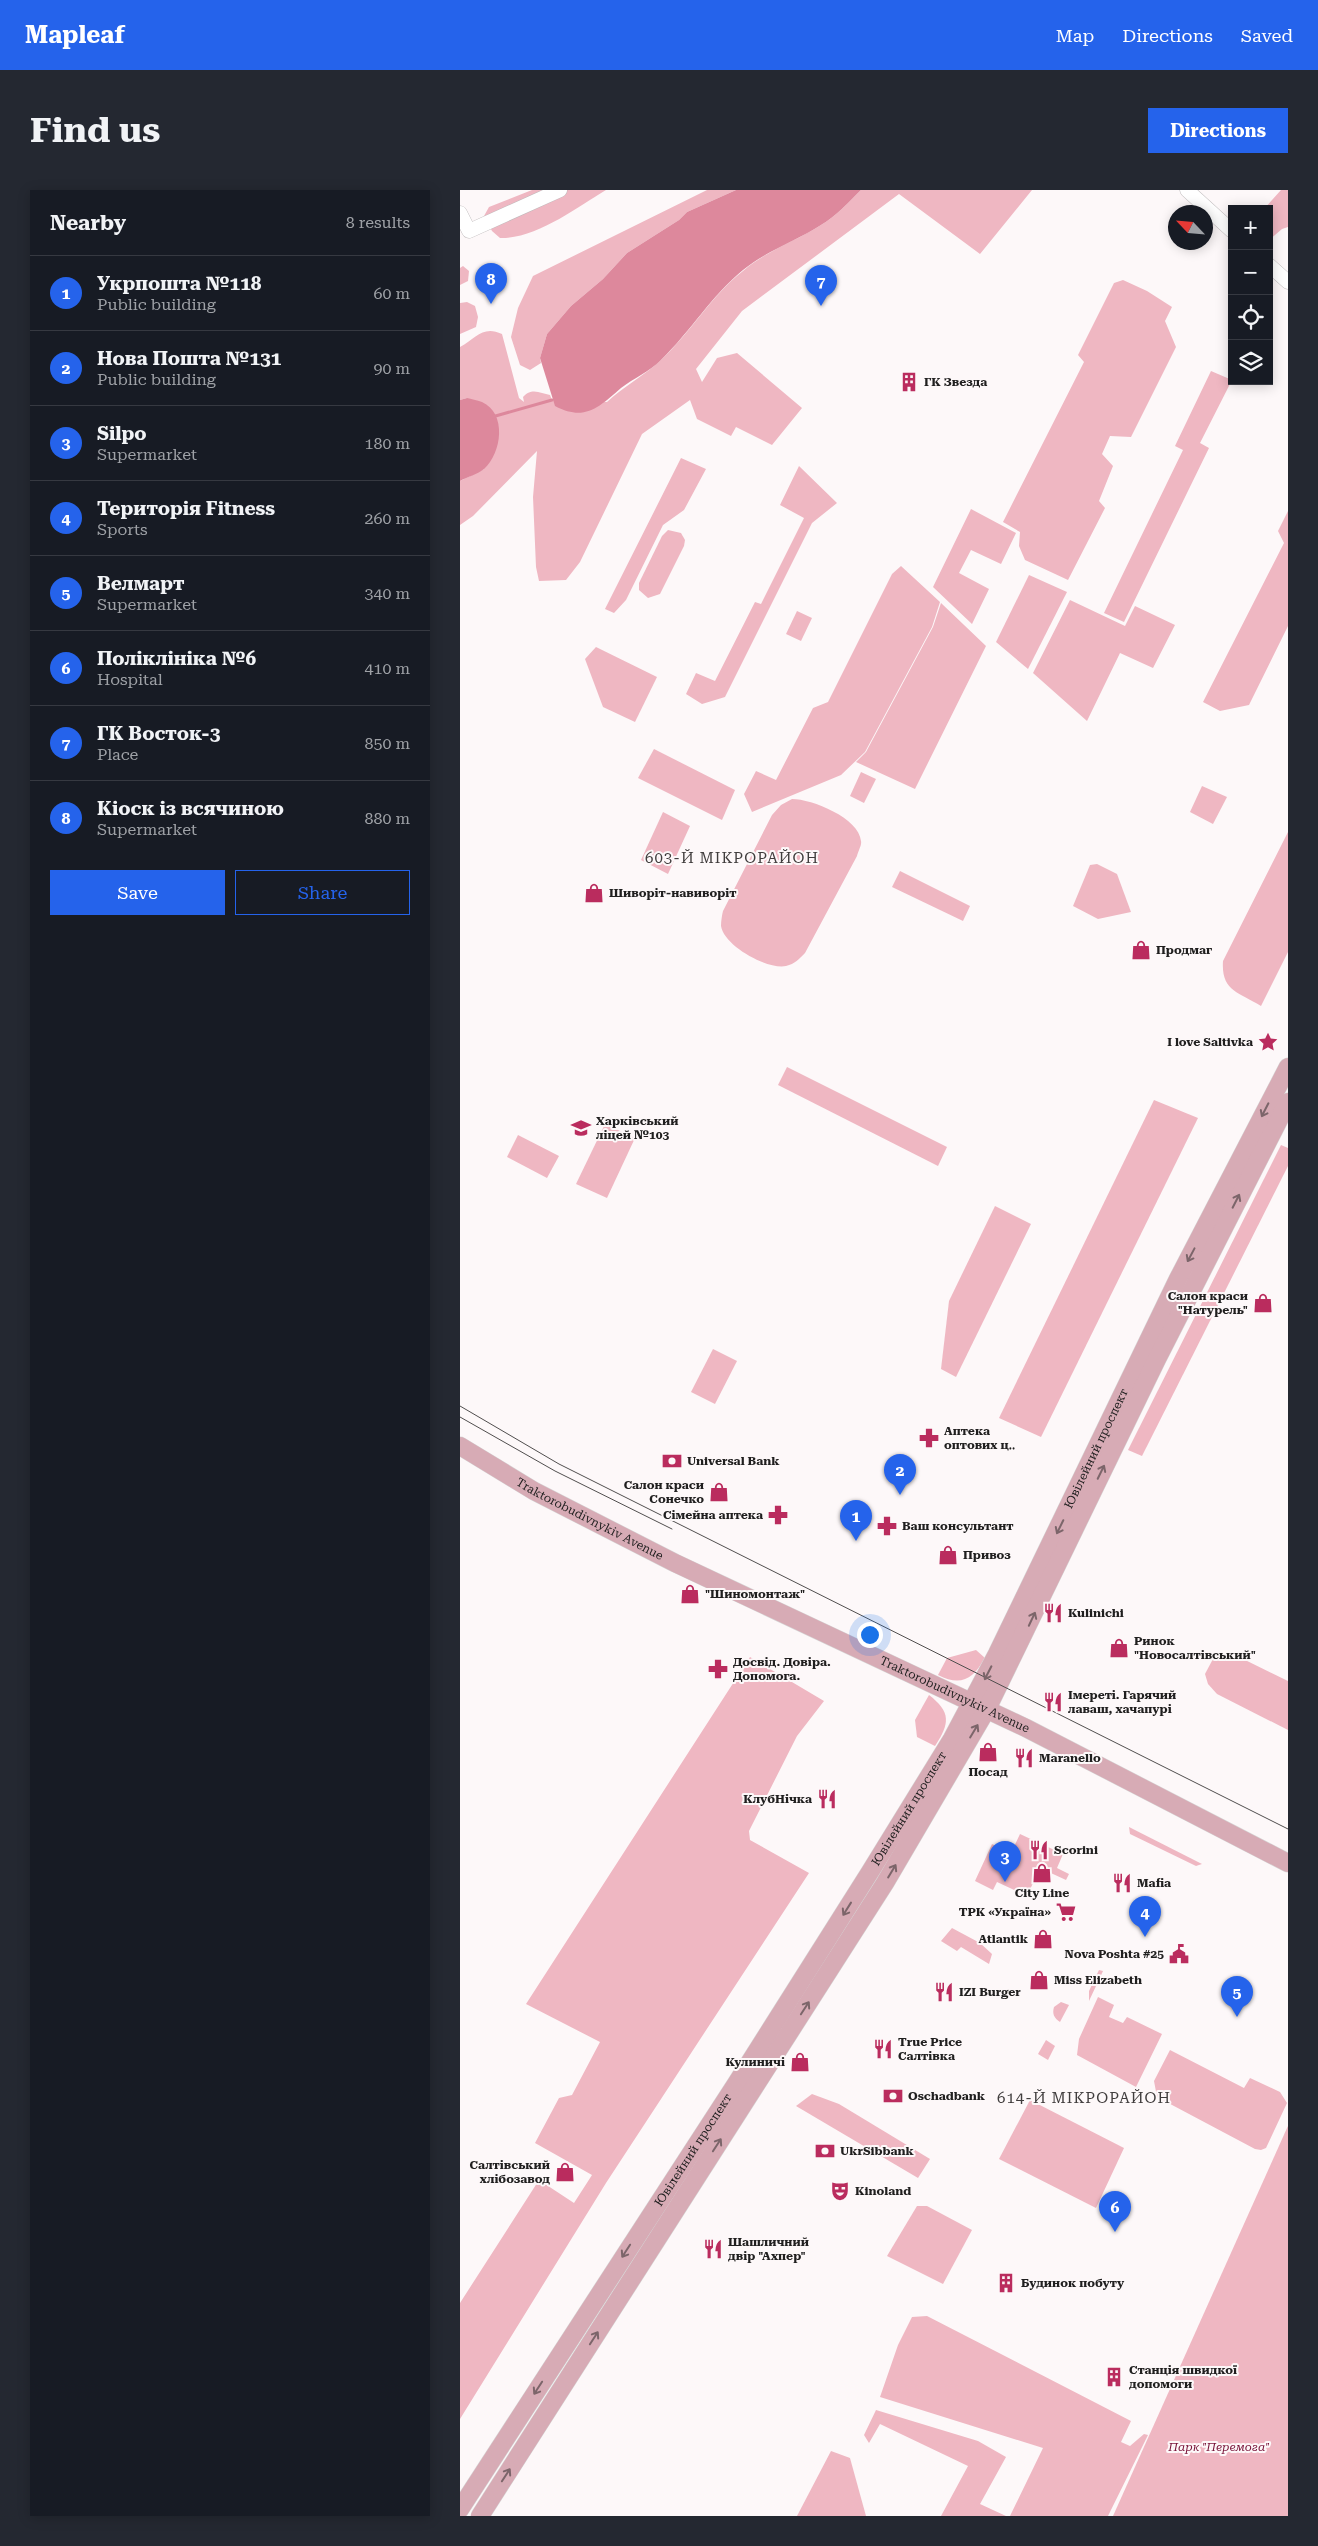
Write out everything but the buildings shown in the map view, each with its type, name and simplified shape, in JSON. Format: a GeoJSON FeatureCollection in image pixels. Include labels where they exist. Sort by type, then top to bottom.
{"type":"FeatureCollection","features":[{"type":"Feature","properties":{"kind":"main road","name":"Ювілейний проспект"},"geometry":{"type":"LineString","coordinates":[[1240,1178],[1288,1067]]}},
{"type":"Feature","properties":{"kind":"main road","name":"Ювілейний проспект"},"geometry":{"type":"LineString","coordinates":[[480,2516],[744,2088],[900,1824],[980,1706],[1178,1279],[1288,1102]]}},
{"type":"Feature","properties":{"kind":"main road","name":"Traktorobudivnykiv Avenue"},"geometry":{"type":"LineString","coordinates":[[460,1446],[534,1491],[676,1564],[980,1706],[1288,1863]]}},
{"type":"Feature","properties":{"kind":"main road","name":"Ювілейний проспект"},"geometry":{"type":"LineString","coordinates":[[460,2509],[744,2088]]}},
{"type":"Feature","properties":{"kind":"street"},"geometry":{"type":"LineString","coordinates":[[460,213],[469,231],[560,190]]}},
{"type":"Feature","properties":{"kind":"street"},"geometry":{"type":"LineString","coordinates":[[1186,190],[1228,227]]}},
{"type":"Feature","properties":{"kind":"street"},"geometry":{"type":"LineString","coordinates":[[1273,269],[1288,282]]}},
{"type":"Feature","properties":{"kind":"green space"},"geometry":{"type":"Polygon","coordinates":[[[532,190],[606,190],[541,228],[514,237],[500,238],[492,231],[484,216],[489,207],[532,190]]]}},
{"type":"Feature","properties":{"kind":"green space"},"geometry":{"type":"Polygon","coordinates":[[[707,190],[736,190],[687,212],[679,220],[627,253],[603,279],[571,306],[547,334],[540,358],[541,363],[530,370],[520,365],[511,337],[518,308],[533,276],[707,190]]]}},
{"type":"Feature","properties":{"kind":"green space"},"geometry":{"type":"Polygon","coordinates":[[[861,190],[1032,190],[980,254],[899,194],[742,311],[696,369],[702,382],[717,358],[737,353],[802,408],[772,445],[736,427],[731,436],[697,419],[690,400],[642,434],[580,562],[566,580],[539,581],[536,567],[533,497],[537,451],[473,516],[460,525],[460,481],[484,469],[467,398],[460,400],[460,347],[485,332],[490,331],[502,334],[519,398],[524,402],[523,397],[533,391],[550,395],[552,400],[607,402],[661,360],[721,292],[743,271],[771,252],[827,221],[861,190]]]}},
{"type":"Feature","properties":{"kind":"green space"},"geometry":{"type":"Polygon","coordinates":[[[1281,190],[1288,190],[1288,227],[1282,229],[1273,237],[1273,205],[1268,205],[1281,190]]]}},
{"type":"Feature","properties":{"kind":"green space"},"geometry":{"type":"Polygon","coordinates":[[[463,266],[469,271],[468,281],[460,285],[460,268],[463,266]]]}},
{"type":"Feature","properties":{"kind":"green space"},"geometry":{"type":"Polygon","coordinates":[[[1123,280],[1147,291],[1172,307],[1165,321],[1176,347],[1131,437],[1110,436],[1102,454],[1113,466],[1099,501],[1105,508],[1068,580],[1025,560],[1019,546],[1020,532],[1003,522],[1084,362],[1078,355],[1114,283],[1123,280]]]}},
{"type":"Feature","properties":{"kind":"green space"},"geometry":{"type":"Polygon","coordinates":[[[467,302],[475,306],[478,317],[476,327],[460,334],[460,303],[467,302]]]}},
{"type":"Feature","properties":{"kind":"green space"},"geometry":{"type":"Polygon","coordinates":[[[1211,371],[1228,378],[1229,385],[1200,443],[1209,448],[1124,622],[1104,613],[1183,450],[1175,446],[1211,371]]]}},
{"type":"Feature","properties":{"kind":"green space"},"geometry":{"type":"Polygon","coordinates":[[[681,458],[706,469],[684,510],[663,525],[626,600],[614,613],[605,609],[681,458]]]}},
{"type":"Feature","properties":{"kind":"green space"},"geometry":{"type":"Polygon","coordinates":[[[799,466],[837,503],[812,523],[725,697],[702,704],[686,694],[696,673],[715,681],[755,602],[761,604],[804,518],[780,505],[799,466]]]}},
{"type":"Feature","properties":{"kind":"green space"},"geometry":{"type":"Polygon","coordinates":[[[971,509],[1016,533],[1001,564],[971,550],[959,573],[989,589],[972,624],[933,587],[971,509]]]}},
{"type":"Feature","properties":{"kind":"green space"},"geometry":{"type":"Polygon","coordinates":[[[1288,511],[1288,626],[1249,705],[1220,711],[1203,702],[1284,543],[1278,531],[1288,511]]]}},
{"type":"Feature","properties":{"kind":"green space"},"geometry":{"type":"Polygon","coordinates":[[[668,530],[681,533],[685,540],[684,546],[660,594],[648,598],[639,590],[639,583],[662,536],[668,530]]]}},
{"type":"Feature","properties":{"kind":"green space"},"geometry":{"type":"Polygon","coordinates":[[[901,566],[940,602],[932,627],[865,752],[841,775],[752,812],[744,794],[756,771],[776,780],[813,708],[828,702],[892,574],[901,566]]]}},
{"type":"Feature","properties":{"kind":"green space"},"geometry":{"type":"Polygon","coordinates":[[[1029,575],[1067,592],[1028,669],[996,642],[1029,575]]]}},
{"type":"Feature","properties":{"kind":"green space"},"geometry":{"type":"Polygon","coordinates":[[[1070,600],[1125,626],[1135,606],[1175,625],[1153,668],[1120,653],[1087,721],[1033,673],[1070,600]]]}},
{"type":"Feature","properties":{"kind":"green space"},"geometry":{"type":"Polygon","coordinates":[[[941,603],[986,646],[915,789],[856,762],[866,752],[933,627],[941,603]]]}},
{"type":"Feature","properties":{"kind":"green space"},"geometry":{"type":"Polygon","coordinates":[[[797,611],[812,618],[801,641],[786,634],[797,611]]]}},
{"type":"Feature","properties":{"kind":"green space"},"geometry":{"type":"Polygon","coordinates":[[[596,647],[657,677],[635,722],[603,707],[585,659],[596,647]]]}},
{"type":"Feature","properties":{"kind":"green space"},"geometry":{"type":"Polygon","coordinates":[[[654,749],[735,790],[722,820],[638,778],[654,749]]]}},
{"type":"Feature","properties":{"kind":"green space"},"geometry":{"type":"Polygon","coordinates":[[[861,772],[876,779],[864,803],[850,796],[861,772]]]}},
{"type":"Feature","properties":{"kind":"green space"},"geometry":{"type":"Polygon","coordinates":[[[1202,786],[1227,797],[1213,824],[1190,812],[1202,786]]]}},
{"type":"Feature","properties":{"kind":"green space"},"geometry":{"type":"Polygon","coordinates":[[[792,799],[822,806],[844,818],[858,833],[861,843],[857,856],[805,953],[792,964],[778,966],[758,960],[738,948],[724,934],[721,922],[723,911],[772,815],[781,805],[792,799]]]}},
{"type":"Feature","properties":{"kind":"green space"},"geometry":{"type":"Polygon","coordinates":[[[663,812],[690,826],[668,874],[641,860],[663,812]]]}},
{"type":"Feature","properties":{"kind":"green space"},"geometry":{"type":"Polygon","coordinates":[[[1288,832],[1288,952],[1261,1006],[1238,994],[1228,985],[1223,971],[1223,961],[1288,832]]]}},
{"type":"Feature","properties":{"kind":"green space"},"geometry":{"type":"Polygon","coordinates":[[[1097,864],[1117,874],[1131,912],[1098,919],[1073,906],[1090,865],[1097,864]]]}},
{"type":"Feature","properties":{"kind":"green space"},"geometry":{"type":"Polygon","coordinates":[[[900,871],[970,906],[963,921],[892,887],[900,871]]]}},
{"type":"Feature","properties":{"kind":"green space"},"geometry":{"type":"Polygon","coordinates":[[[787,1067],[947,1147],[938,1166],[778,1085],[787,1067]]]}},
{"type":"Feature","properties":{"kind":"green space"},"geometry":{"type":"Polygon","coordinates":[[[1154,1100],[1198,1118],[1041,1437],[999,1418],[1154,1100]]]}},
{"type":"Feature","properties":{"kind":"green space"},"geometry":{"type":"Polygon","coordinates":[[[605,1124],[635,1138],[607,1198],[576,1184],[605,1124]]]}},
{"type":"Feature","properties":{"kind":"green space"},"geometry":{"type":"Polygon","coordinates":[[[518,1135],[559,1156],[547,1178],[507,1157],[518,1135]]]}},
{"type":"Feature","properties":{"kind":"green space"},"geometry":{"type":"Polygon","coordinates":[[[1281,1145],[1288,1148],[1288,1166],[1142,1456],[1128,1450],[1281,1145]]]}},
{"type":"Feature","properties":{"kind":"green space"},"geometry":{"type":"Polygon","coordinates":[[[995,1206],[1031,1224],[956,1377],[941,1369],[949,1301],[995,1206]]]}},
{"type":"Feature","properties":{"kind":"green space"},"geometry":{"type":"Polygon","coordinates":[[[713,1349],[737,1361],[715,1404],[691,1392],[713,1349]]]}},
{"type":"Feature","properties":{"kind":"green space"},"geometry":{"type":"Polygon","coordinates":[[[976,1650],[985,1658],[971,1676],[966,1679],[953,1680],[938,1675],[947,1658],[976,1650]]]}},
{"type":"Feature","properties":{"kind":"green space"},"geometry":{"type":"Polygon","coordinates":[[[1237,1656],[1288,1681],[1288,1730],[1217,1694],[1208,1684],[1205,1674],[1214,1657],[1237,1656]]]}},
{"type":"Feature","properties":{"kind":"green space"},"geometry":{"type":"Polygon","coordinates":[[[750,1657],[824,1701],[797,1736],[749,1831],[750,1840],[809,1873],[606,2183],[460,2419],[460,2303],[539,2180],[574,2203],[592,2175],[535,2143],[559,2098],[572,2095],[600,2042],[526,2004],[750,1657]]]}},
{"type":"Feature","properties":{"kind":"green space"},"geometry":{"type":"Polygon","coordinates":[[[929,1695],[941,1707],[946,1718],[943,1731],[935,1746],[917,1737],[915,1720],[929,1695]]]}},
{"type":"Feature","properties":{"kind":"green space"},"geometry":{"type":"Polygon","coordinates":[[[1129,1827],[1202,1864],[1196,1866],[1130,1834],[1129,1827]]]}},
{"type":"Feature","properties":{"kind":"green space"},"geometry":{"type":"Polygon","coordinates":[[[1020,1834],[1063,1854],[1057,1868],[1069,1874],[1066,1880],[1040,1868],[1027,1896],[997,1882],[993,1890],[975,1881],[992,1844],[1011,1853],[1020,1834]]]}},
{"type":"Feature","properties":{"kind":"green space"},"geometry":{"type":"Polygon","coordinates":[[[952,1928],[980,1943],[992,1954],[989,1964],[961,1947],[957,1951],[941,1941],[952,1928]]]}},
{"type":"Feature","properties":{"kind":"green space"},"geometry":{"type":"Polygon","coordinates":[[[1099,1970],[1103,1971],[1089,2001],[1089,1991],[1099,1970]]]}},
{"type":"Feature","properties":{"kind":"green space"},"geometry":{"type":"Polygon","coordinates":[[[1098,1997],[1114,2005],[1109,2017],[1123,2023],[1127,2017],[1162,2034],[1136,2087],[1077,2055],[1079,2039],[1098,1997]]]}},
{"type":"Feature","properties":{"kind":"green space"},"geometry":{"type":"Polygon","coordinates":[[[1061,2002],[1069,2005],[1060,2022],[1053,2012],[1054,2007],[1061,2002]]]}},
{"type":"Feature","properties":{"kind":"green space"},"geometry":{"type":"Polygon","coordinates":[[[1046,2040],[1055,2046],[1048,2060],[1038,2054],[1046,2040]]]}},
{"type":"Feature","properties":{"kind":"green space"},"geometry":{"type":"Polygon","coordinates":[[[1170,2050],[1244,2088],[1250,2078],[1280,2092],[1287,2103],[1266,2148],[1261,2150],[1255,2149],[1157,2097],[1154,2081],[1170,2050]]]}},
{"type":"Feature","properties":{"kind":"green space"},"geometry":{"type":"Polygon","coordinates":[[[812,2094],[839,2104],[930,2159],[918,2178],[796,2106],[812,2094]]]}},
{"type":"Feature","properties":{"kind":"green space"},"geometry":{"type":"Polygon","coordinates":[[[1030,2100],[1124,2148],[1096,2208],[999,2159],[1030,2100]]]}},
{"type":"Feature","properties":{"kind":"green space","name":"Парк \"Перемога\""},"geometry":{"type":"Polygon","coordinates":[[[1288,2126],[1288,2516],[1113,2516],[1287,2128],[1288,2126]]]}},
{"type":"Feature","properties":{"kind":"green space"},"geometry":{"type":"Polygon","coordinates":[[[917,2206],[927,2206],[972,2230],[943,2284],[887,2256],[917,2206]]]}},
{"type":"Feature","properties":{"kind":"green space"},"geometry":{"type":"Polygon","coordinates":[[[927,2316],[1131,2421],[1121,2442],[1130,2446],[1144,2434],[1148,2435],[1108,2516],[1010,2516],[1043,2448],[880,2397],[898,2345],[912,2317],[927,2316]]]}},
{"type":"Feature","properties":{"kind":"green space"},"geometry":{"type":"Polygon","coordinates":[[[876,2410],[978,2441],[1006,2457],[980,2504],[1006,2516],[941,2516],[968,2466],[880,2424],[869,2443],[864,2435],[876,2410]]]}},
{"type":"Feature","properties":{"kind":"green space"},"geometry":{"type":"Polygon","coordinates":[[[831,2451],[850,2458],[866,2516],[797,2516],[831,2451]]]}},
{"type":"Feature","properties":{"kind":"shaded area"},"geometry":{"type":"Polygon","coordinates":[[[736,190],[861,190],[827,221],[761,257],[743,270],[721,291],[661,360],[606,401],[591,410],[575,413],[555,406],[540,358],[547,334],[571,306],[603,279],[627,253],[679,220],[687,212],[736,190]]]}},
{"type":"Feature","properties":{"kind":"shaded area"},"geometry":{"type":"Polygon","coordinates":[[[467,398],[482,402],[490,407],[498,424],[499,434],[498,444],[490,462],[482,471],[460,481],[460,400],[467,398]]]}},
{"type":"Feature","properties":{"kind":"waterway"},"geometry":{"type":"LineString","coordinates":[[492,417],[552,400]]}},
{"type":"Feature","properties":{"kind":"tram line"},"geometry":{"type":"LineString","coordinates":[[460,1406],[559,1464],[1288,1829]]}},
{"type":"Feature","properties":{"kind":"tram line"},"geometry":{"type":"LineString","coordinates":[[460,1417],[555,1471],[672,1529]]}},
{"type":"Feature","properties":{"kind":"place","name":"Кіоск із всячиною"},"geometry":{"type":"Point","coordinates":[491,304]}},
{"type":"Feature","properties":{"kind":"place","name":"ГК Восток-3"},"geometry":{"type":"Point","coordinates":[821,306]}},
{"type":"Feature","properties":{"kind":"place","name":"ГК Звезда"},"geometry":{"type":"Point","coordinates":[909,382]}},
{"type":"Feature","properties":{"kind":"place","name":"Шиворіт-навиворіт"},"geometry":{"type":"Point","coordinates":[594,893]}},
{"type":"Feature","properties":{"kind":"place","name":"Продмаг"},"geometry":{"type":"Point","coordinates":[1141,950]}},
{"type":"Feature","properties":{"kind":"place","name":"I love Saltivka"},"geometry":{"type":"Point","coordinates":[1268,1042]}},
{"type":"Feature","properties":{"kind":"place","name":"Харківський ліцей №103"},"geometry":{"type":"Point","coordinates":[581,1128]}},
{"type":"Feature","properties":{"kind":"place","name":"Салон краси \"Натурель\""},"geometry":{"type":"Point","coordinates":[1263,1303]}},
{"type":"Feature","properties":{"kind":"place","name":"Аптека оптових ц‥"},"geometry":{"type":"Point","coordinates":[929,1438]}},
{"type":"Feature","properties":{"kind":"place","name":"Universal Bank"},"geometry":{"type":"Point","coordinates":[672,1461]}},
{"type":"Feature","properties":{"kind":"place","name":"Салон краси Сонечко"},"geometry":{"type":"Point","coordinates":[719,1492]}},
{"type":"Feature","properties":{"kind":"place","name":"Нова Пошта №131"},"geometry":{"type":"Point","coordinates":[900,1495]}},
{"type":"Feature","properties":{"kind":"place","name":"Сімейна аптека"},"geometry":{"type":"Point","coordinates":[778,1515]}},
{"type":"Feature","properties":{"kind":"place","name":"Ваш консультант"},"geometry":{"type":"Point","coordinates":[887,1526]}},
{"type":"Feature","properties":{"kind":"place","name":"Укрпошта №118"},"geometry":{"type":"Point","coordinates":[856,1541]}},
{"type":"Feature","properties":{"kind":"place","name":"Привоз"},"geometry":{"type":"Point","coordinates":[948,1555]}},
{"type":"Feature","properties":{"kind":"place","name":"\"Шиномонтаж\""},"geometry":{"type":"Point","coordinates":[690,1594]}},
{"type":"Feature","properties":{"kind":"place","name":"Kulinichi"},"geometry":{"type":"Point","coordinates":[1053,1613]}},
{"type":"Feature","properties":{"kind":"place","name":"Ринок \"Новосалтівський\""},"geometry":{"type":"Point","coordinates":[1119,1648]}},
{"type":"Feature","properties":{"kind":"place","name":"Досвід. Довіра. Допомога."},"geometry":{"type":"Point","coordinates":[718,1669]}},
{"type":"Feature","properties":{"kind":"place","name":"Імереті. Гарячий лаваш, хачапурі"},"geometry":{"type":"Point","coordinates":[1053,1702]}},
{"type":"Feature","properties":{"kind":"place","name":"Посад"},"geometry":{"type":"Point","coordinates":[988,1752]}},
{"type":"Feature","properties":{"kind":"place","name":"Maranello"},"geometry":{"type":"Point","coordinates":[1024,1758]}},
{"type":"Feature","properties":{"kind":"place","name":"КлубНічка"},"geometry":{"type":"Point","coordinates":[827,1799]}},
{"type":"Feature","properties":{"kind":"place","name":"Scorini"},"geometry":{"type":"Point","coordinates":[1039,1850]}},
{"type":"Feature","properties":{"kind":"place","name":"City Line"},"geometry":{"type":"Point","coordinates":[1042,1873]}},
{"type":"Feature","properties":{"kind":"place","name":"Silpo"},"geometry":{"type":"Point","coordinates":[1005,1882]}},
{"type":"Feature","properties":{"kind":"place","name":"Mafia"},"geometry":{"type":"Point","coordinates":[1122,1883]}},
{"type":"Feature","properties":{"kind":"place","name":"ТРК «Україна»"},"geometry":{"type":"Point","coordinates":[1066,1912]}},
{"type":"Feature","properties":{"kind":"place","name":"Територія Fitness"},"geometry":{"type":"Point","coordinates":[1145,1937]}},
{"type":"Feature","properties":{"kind":"place","name":"Atlantik"},"geometry":{"type":"Point","coordinates":[1043,1939]}},
{"type":"Feature","properties":{"kind":"place","name":"Nova Poshta #25"},"geometry":{"type":"Point","coordinates":[1179,1954]}},
{"type":"Feature","properties":{"kind":"place","name":"Miss Elizabeth"},"geometry":{"type":"Point","coordinates":[1039,1980]}},
{"type":"Feature","properties":{"kind":"place","name":"IZI Burger"},"geometry":{"type":"Point","coordinates":[944,1992]}},
{"type":"Feature","properties":{"kind":"place","name":"Велмарт"},"geometry":{"type":"Point","coordinates":[1237,2017]}},
{"type":"Feature","properties":{"kind":"place","name":"True Price Салтівка"},"geometry":{"type":"Point","coordinates":[883,2049]}},
{"type":"Feature","properties":{"kind":"place","name":"Кулиничі"},"geometry":{"type":"Point","coordinates":[800,2062]}},
{"type":"Feature","properties":{"kind":"place","name":"Oschadbank"},"geometry":{"type":"Point","coordinates":[893,2096]}},
{"type":"Feature","properties":{"kind":"place","name":"UkrSibbank"},"geometry":{"type":"Point","coordinates":[825,2151]}},
{"type":"Feature","properties":{"kind":"place","name":"Салтівський хлібозавод"},"geometry":{"type":"Point","coordinates":[565,2172]}},
{"type":"Feature","properties":{"kind":"place","name":"Kinoland"},"geometry":{"type":"Point","coordinates":[840,2191]}},
{"type":"Feature","properties":{"kind":"place","name":"Поліклініка №6"},"geometry":{"type":"Point","coordinates":[1115,2232]}},
{"type":"Feature","properties":{"kind":"place","name":"Шашличний двір \"Ахпер\""},"geometry":{"type":"Point","coordinates":[713,2249]}},
{"type":"Feature","properties":{"kind":"place","name":"Будинок побуту"},"geometry":{"type":"Point","coordinates":[1006,2283]}},
{"type":"Feature","properties":{"kind":"place","name":"Станція швидкої допомоги"},"geometry":{"type":"Point","coordinates":[1114,2377]}},
{"type":"Feature","properties":{"kind":"district","name":"603-Й МІКРОРАЙОН"},"geometry":{"type":"Point","coordinates":[732,858]}},
{"type":"Feature","properties":{"kind":"district","name":"614-Й МІКРОРАЙОН"},"geometry":{"type":"Point","coordinates":[1084,2098]}}]}
